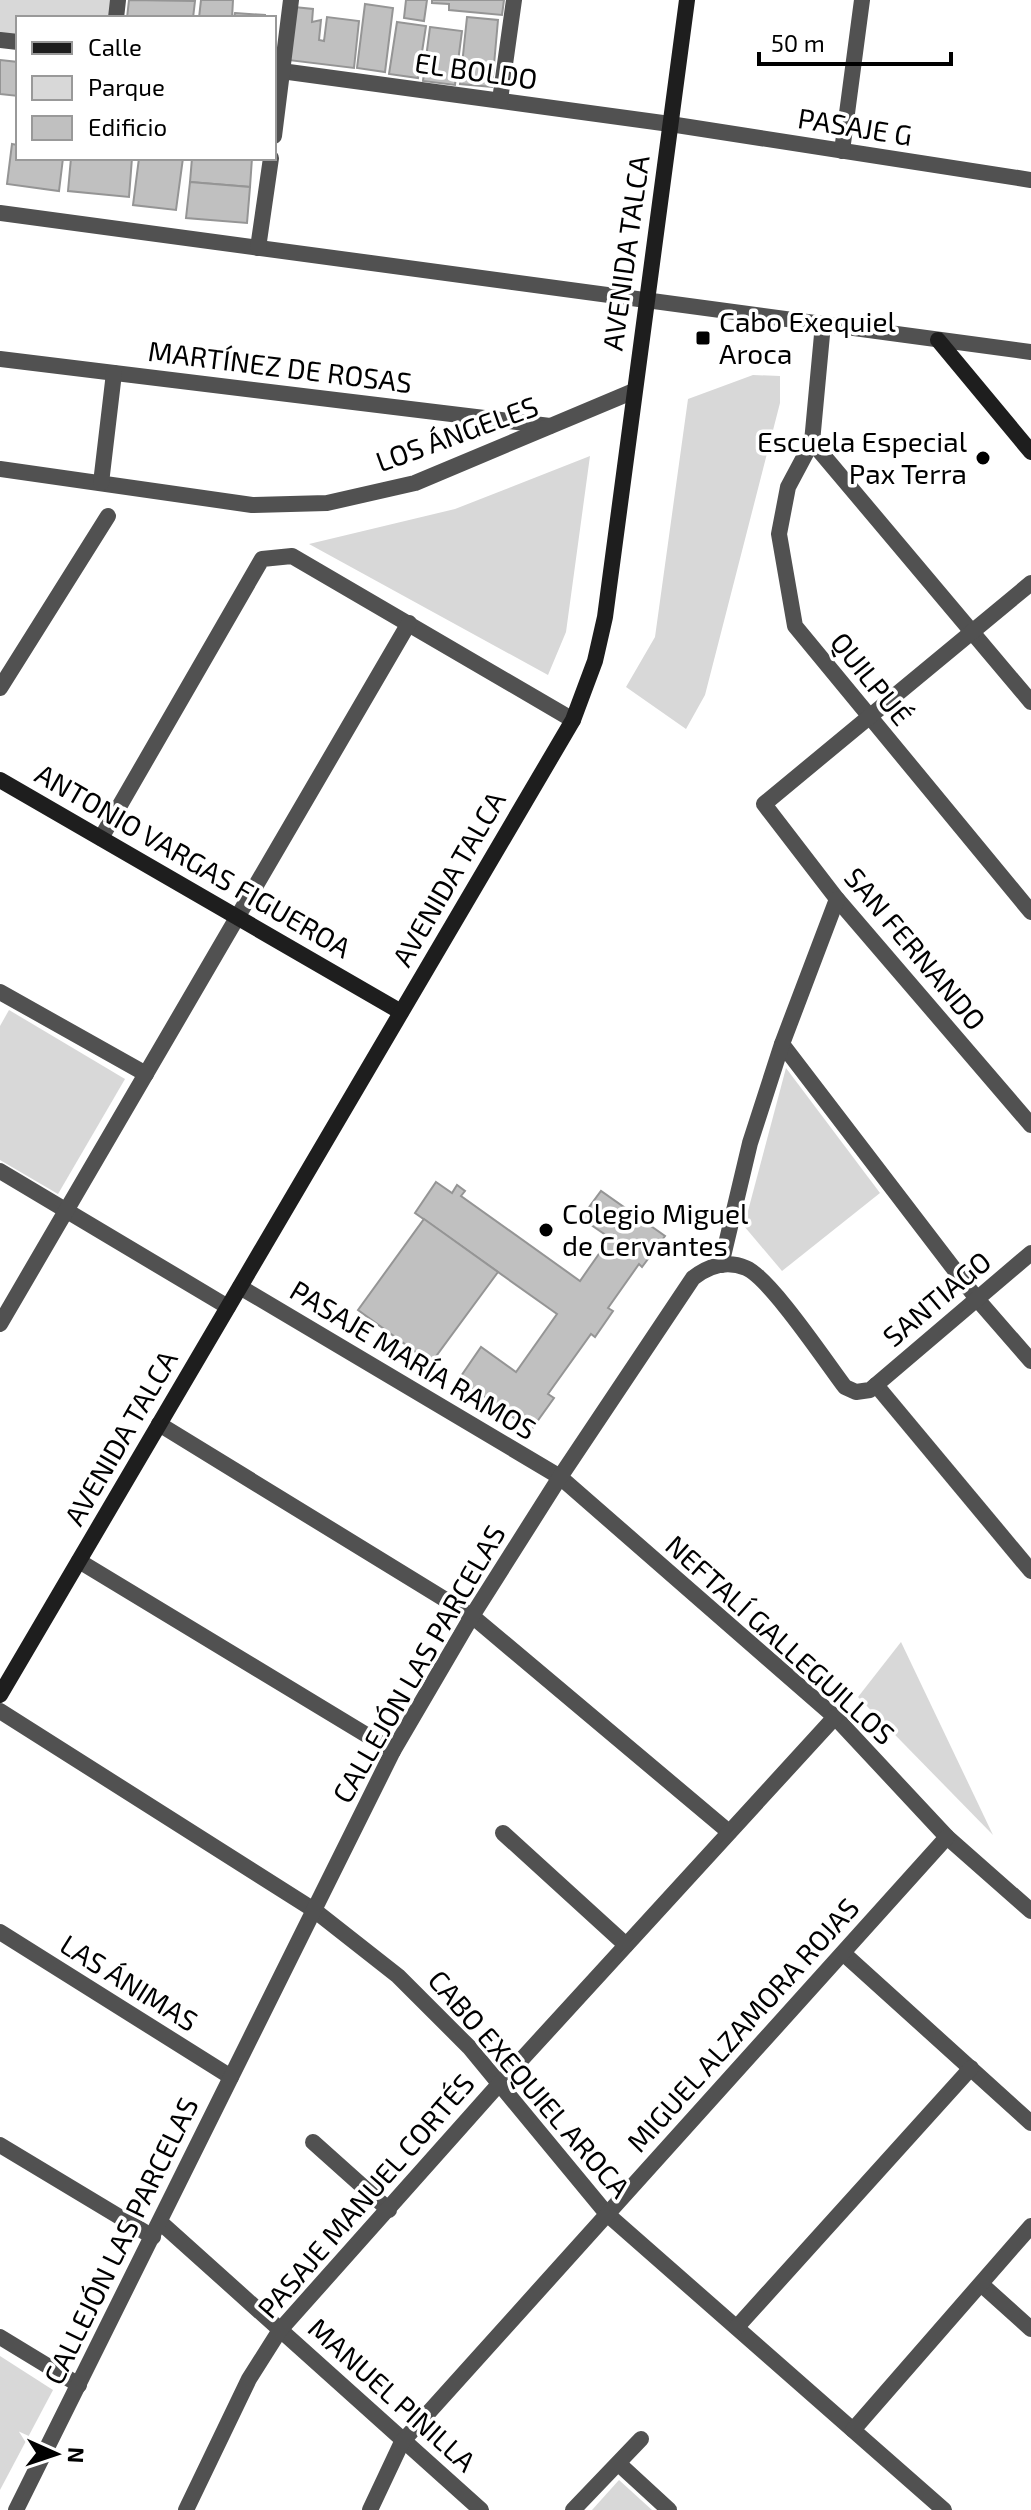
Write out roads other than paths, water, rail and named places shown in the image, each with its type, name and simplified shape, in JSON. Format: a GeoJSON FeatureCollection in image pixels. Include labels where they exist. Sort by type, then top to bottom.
{"type":"FeatureCollection","features":[{"type":"Feature","properties":{"kind":"main road","name":"AVENIDA TALCA"},"geometry":{"type":"LineString","coordinates":[[0,1695],[573,720],[595,661],[605,617],[687,0]]}},
{"type":"Feature","properties":{"kind":"main road"},"geometry":{"type":"LineString","coordinates":[[938,340],[1031,452]]}},
{"type":"Feature","properties":{"kind":"main road","name":"ANTONIO VARGAS FIGUEROA"},"geometry":{"type":"LineString","coordinates":[[0,780],[401,1012]]}},
{"type":"Feature","properties":{"kind":"street"},"geometry":{"type":"LineString","coordinates":[[276,110],[291,0]]}},
{"type":"Feature","properties":{"kind":"street"},"geometry":{"type":"LineString","coordinates":[[500,100],[514,0]]}},
{"type":"Feature","properties":{"kind":"street"},"geometry":{"type":"LineString","coordinates":[[842,151],[862,0]]}},
{"type":"Feature","properties":{"kind":"street","name":"EL BOLDO"},"geometry":{"type":"LineString","coordinates":[[279,71],[670,124]]}},
{"type":"Feature","properties":{"kind":"street","name":"PASAJE G"},"geometry":{"type":"LineString","coordinates":[[670,124],[1031,180]]}},
{"type":"Feature","properties":{"kind":"street"},"geometry":{"type":"LineString","coordinates":[[258,248],[271,160]]}},
{"type":"Feature","properties":{"kind":"street"},"geometry":{"type":"LineString","coordinates":[[0,213],[1031,352]]}},
{"type":"Feature","properties":{"kind":"street"},"geometry":{"type":"LineString","coordinates":[[823,324],[812,442],[1031,702]]}},
{"type":"Feature","properties":{"kind":"street","name":"MARTÍNEZ DE ROSAS"},"geometry":{"type":"LineString","coordinates":[[0,359],[553,427]]}},
{"type":"Feature","properties":{"kind":"street"},"geometry":{"type":"LineString","coordinates":[[101,483],[114,373]]}},
{"type":"Feature","properties":{"kind":"street","name":"LOS ÁNGELES"},"geometry":{"type":"LineString","coordinates":[[0,469],[252,505],[327,503],[415,483],[634,391]]}},
{"type":"Feature","properties":{"kind":"street","name":"QUILPUÉ"},"geometry":{"type":"LineString","coordinates":[[812,442],[788,487],[779,534],[795,626],[1031,912]]}},
{"type":"Feature","properties":{"kind":"street"},"geometry":{"type":"LineString","coordinates":[[0,688],[108,516]]}},
{"type":"Feature","properties":{"kind":"street"},"geometry":{"type":"LineString","coordinates":[[101,838],[262,559],[292,556],[573,720]]}},
{"type":"Feature","properties":{"kind":"street"},"geometry":{"type":"LineString","coordinates":[[867,717],[1031,583]]}},
{"type":"Feature","properties":{"kind":"street"},"geometry":{"type":"LineString","coordinates":[[0,1324],[409,623]]}},
{"type":"Feature","properties":{"kind":"street","name":"SAN FERNANDO"},"geometry":{"type":"LineString","coordinates":[[867,717],[764,804],[837,899],[1031,1125]]}},
{"type":"Feature","properties":{"kind":"street"},"geometry":{"type":"LineString","coordinates":[[837,899],[782,1044],[750,1143],[721,1265],[734,1265],[758,1275],[845,1387],[862,1392],[876,1385],[1031,1571]]}},
{"type":"Feature","properties":{"kind":"street"},"geometry":{"type":"LineString","coordinates":[[1,996],[146,1074]]}},
{"type":"Feature","properties":{"kind":"street"},"geometry":{"type":"LineString","coordinates":[[782,1044],[977,1299],[1031,1361]]}},
{"type":"Feature","properties":{"kind":"street"},"geometry":{"type":"LineString","coordinates":[[0,1171],[228,1307]]}},
{"type":"Feature","properties":{"kind":"street","name":"SANTIAGO"},"geometry":{"type":"LineString","coordinates":[[876,1385],[1031,1253]]}},
{"type":"Feature","properties":{"kind":"street","name":"CALLEJÓN LAS PARCELAS"},"geometry":{"type":"LineString","coordinates":[[16,2510],[393,1751],[472,1616],[560,1477],[693,1278],[721,1265]]}},
{"type":"Feature","properties":{"kind":"street","name":"PASAJE MARÍA RAMOS"},"geometry":{"type":"LineString","coordinates":[[240,1287],[560,1477]]}},
{"type":"Feature","properties":{"kind":"street"},"geometry":{"type":"LineString","coordinates":[[159,1424],[472,1616],[729,1832]]}},
{"type":"Feature","properties":{"kind":"street","name":"NEFTALÍ GALLEGUILLOS"},"geometry":{"type":"LineString","coordinates":[[560,1477],[835,1717],[947,1837],[1031,1911]]}},
{"type":"Feature","properties":{"kind":"street"},"geometry":{"type":"LineString","coordinates":[[79,1561],[393,1751]]}},
{"type":"Feature","properties":{"kind":"street","name":"CABO EXEQUIEL AROCA"},"geometry":{"type":"LineString","coordinates":[[0,1711],[314,1910],[398,1976],[437,2012],[500,2083],[607,2214],[944,2510]]}},
{"type":"Feature","properties":{"kind":"street","name":"PASAJE MANUEL CORTÉS"},"geometry":{"type":"LineString","coordinates":[[186,2510],[249,2379],[280,2330],[500,2083],[835,1717]]}},
{"type":"Feature","properties":{"kind":"street"},"geometry":{"type":"LineString","coordinates":[[503,1833],[626,1945]]}},
{"type":"Feature","properties":{"kind":"street","name":"MIGUEL ALZAMORA ROJAS"},"geometry":{"type":"LineString","coordinates":[[370,2510],[402,2442],[947,1837]]}},
{"type":"Feature","properties":{"kind":"street","name":"LAS ÁNIMAS"},"geometry":{"type":"LineString","coordinates":[[0,1932],[231,2077]]}},
{"type":"Feature","properties":{"kind":"street"},"geometry":{"type":"LineString","coordinates":[[843,1953],[1031,2123]]}},
{"type":"Feature","properties":{"kind":"street"},"geometry":{"type":"LineString","coordinates":[[737,2327],[971,2068]]}},
{"type":"Feature","properties":{"kind":"street"},"geometry":{"type":"LineString","coordinates":[[313,2142],[389,2210]]}},
{"type":"Feature","properties":{"kind":"street","name":"MANUEL PINILLA"},"geometry":{"type":"LineString","coordinates":[[0,2145],[156,2229],[280,2330],[481,2510]]}},
{"type":"Feature","properties":{"kind":"street"},"geometry":{"type":"LineString","coordinates":[[853,2430],[1031,2226]]}},
{"type":"Feature","properties":{"kind":"street"},"geometry":{"type":"LineString","coordinates":[[981,2284],[1031,2329]]}},
{"type":"Feature","properties":{"kind":"street"},"geometry":{"type":"LineString","coordinates":[[0,2337],[79,2385]]}},
{"type":"Feature","properties":{"kind":"street"},"geometry":{"type":"LineString","coordinates":[[573,2510],[641,2439]]}},
{"type":"Feature","properties":{"kind":"street"},"geometry":{"type":"LineString","coordinates":[[619,2464],[669,2510]]}},
{"type":"Feature","properties":{"kind":"place","name":"Cabo Exequiel Aroca"},"geometry":{"type":"Point","coordinates":[703,338]}},
{"type":"Feature","properties":{"kind":"place","name":"Escuela Especial Pax Terra"},"geometry":{"type":"Point","coordinates":[983,458]}},
{"type":"Feature","properties":{"kind":"place","name":"Colegio Miguel de Cervantes"},"geometry":{"type":"Point","coordinates":[546,1230]}}]}
